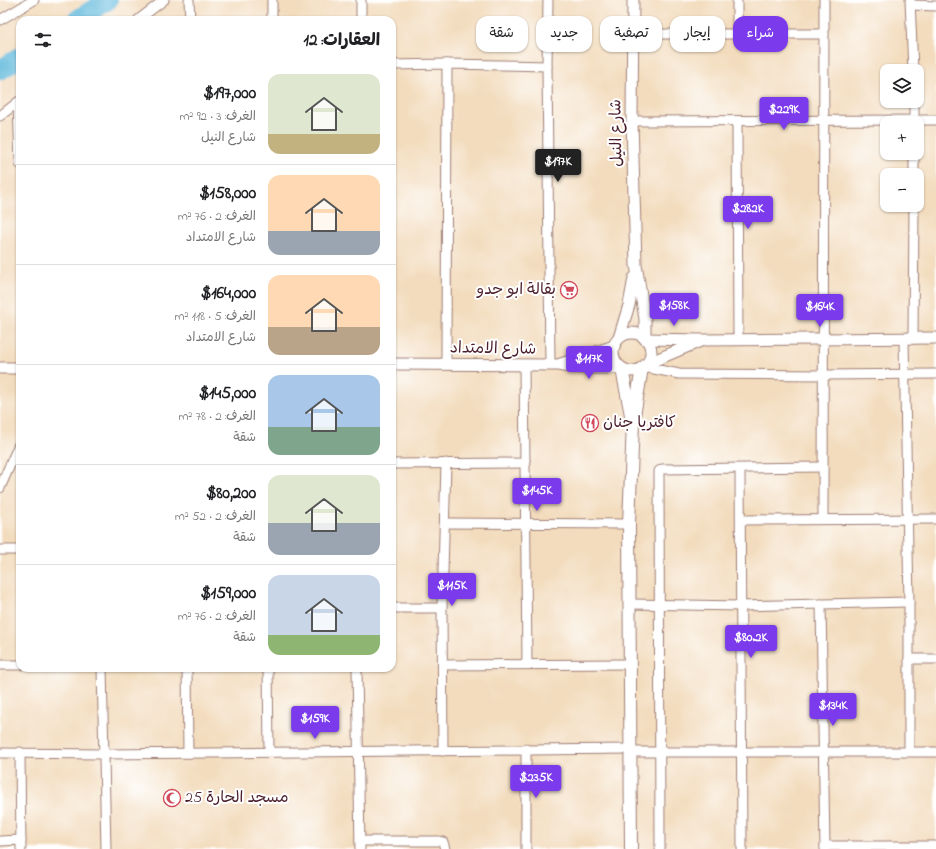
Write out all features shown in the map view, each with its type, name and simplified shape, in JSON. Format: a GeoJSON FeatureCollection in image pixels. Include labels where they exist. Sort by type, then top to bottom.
{"type":"FeatureCollection","features":[{"type":"Feature","properties":{"kind":"main road"},"geometry":{"type":"LineString","coordinates":[[632,849],[631,604],[629,524],[633,422],[644,367]]}},
{"type":"Feature","properties":{"kind":"main road"},"geometry":{"type":"LineString","coordinates":[[622,368],[633,422]]}},
{"type":"Feature","properties":{"kind":"street"},"geometry":{"type":"LineString","coordinates":[[143,16],[164,0]]}},
{"type":"Feature","properties":{"kind":"street"},"geometry":{"type":"LineString","coordinates":[[189,0],[190,16]]}},
{"type":"Feature","properties":{"kind":"street"},"geometry":{"type":"LineString","coordinates":[[272,0],[272,16]]}},
{"type":"Feature","properties":{"kind":"street"},"geometry":{"type":"LineString","coordinates":[[361,0],[361,16]]}},
{"type":"Feature","properties":{"kind":"street"},"geometry":{"type":"LineString","coordinates":[[548,0],[547,66],[554,365],[586,368],[622,368]]}},
{"type":"Feature","properties":{"kind":"street","name":"شارع النيل"},"geometry":{"type":"LineString","coordinates":[[633,0],[633,16]]}},
{"type":"Feature","properties":{"kind":"street"},"geometry":{"type":"LineString","coordinates":[[737,0],[737,16]]}},
{"type":"Feature","properties":{"kind":"street"},"geometry":{"type":"LineString","coordinates":[[823,519],[825,340],[824,0]]}},
{"type":"Feature","properties":{"kind":"street"},"geometry":{"type":"LineString","coordinates":[[0,20],[28,2]]}},
{"type":"Feature","properties":{"kind":"street"},"geometry":{"type":"LineString","coordinates":[[913,64],[910,3],[936,6]]}},
{"type":"Feature","properties":{"kind":"street"},"geometry":{"type":"LineString","coordinates":[[662,34],[733,34]]}},
{"type":"Feature","properties":{"kind":"street"},"geometry":{"type":"LineString","coordinates":[[788,34],[824,34]]}},
{"type":"Feature","properties":{"kind":"street","name":"شارع النيل"},"geometry":{"type":"LineString","coordinates":[[633,52],[632,121],[636,265],[645,319],[645,338]]}},
{"type":"Feature","properties":{"kind":"street"},"geometry":{"type":"LineString","coordinates":[[396,66],[447,64],[547,66]]}},
{"type":"Feature","properties":{"kind":"street"},"geometry":{"type":"LineString","coordinates":[[446,364],[447,64]]}},
{"type":"Feature","properties":{"kind":"street"},"geometry":{"type":"LineString","coordinates":[[0,116],[16,104]]}},
{"type":"Feature","properties":{"kind":"street"},"geometry":{"type":"LineString","coordinates":[[924,121],[936,120]]}},
{"type":"Feature","properties":{"kind":"street"},"geometry":{"type":"LineString","coordinates":[[632,121],[880,122]]}},
{"type":"Feature","properties":{"kind":"street"},"geometry":{"type":"LineString","coordinates":[[737,121],[738,340]]}},
{"type":"Feature","properties":{"kind":"street"},"geometry":{"type":"LineString","coordinates":[[909,751],[909,602],[904,374],[908,339],[914,212]]}},
{"type":"Feature","properties":{"kind":"street","name":"شارع النيل"},"geometry":{"type":"LineString","coordinates":[[617,342],[629,305],[636,265]]}},
{"type":"Feature","properties":{"kind":"street"},"geometry":{"type":"LineString","coordinates":[[703,340],[644,367],[629,371],[622,368],[616,362],[613,354],[617,342],[624,335],[635,333],[645,338],[703,340],[936,338]]}},
{"type":"Feature","properties":{"kind":"street"},"geometry":{"type":"LineString","coordinates":[[644,367],[651,354],[645,338]]}},
{"type":"Feature","properties":{"kind":"street","name":"شارع الامتداد"},"geometry":{"type":"LineString","coordinates":[[396,364],[554,365],[617,342]]}},
{"type":"Feature","properties":{"kind":"street"},"geometry":{"type":"LineString","coordinates":[[524,366],[527,663]]}},
{"type":"Feature","properties":{"kind":"street"},"geometry":{"type":"LineString","coordinates":[[644,367],[679,374],[936,374]]}},
{"type":"Feature","properties":{"kind":"street"},"geometry":{"type":"LineString","coordinates":[[0,368],[16,368]]}},
{"type":"Feature","properties":{"kind":"street"},"geometry":{"type":"LineString","coordinates":[[443,751],[442,608],[446,463]]}},
{"type":"Feature","properties":{"kind":"street"},"geometry":{"type":"LineString","coordinates":[[396,464],[526,463]]}},
{"type":"Feature","properties":{"kind":"street"},"geometry":{"type":"LineString","coordinates":[[0,488],[15,465]]}},
{"type":"Feature","properties":{"kind":"street"},"geometry":{"type":"LineString","coordinates":[[660,849],[659,471],[662,469],[823,467]]}},
{"type":"Feature","properties":{"kind":"street"},"geometry":{"type":"LineString","coordinates":[[740,469],[742,849]]}},
{"type":"Feature","properties":{"kind":"street"},"geometry":{"type":"LineString","coordinates":[[741,520],[936,518]]}},
{"type":"Feature","properties":{"kind":"street"},"geometry":{"type":"LineString","coordinates":[[445,523],[629,524]]}},
{"type":"Feature","properties":{"kind":"street"},"geometry":{"type":"LineString","coordinates":[[0,550],[16,550]]}},
{"type":"Feature","properties":{"kind":"street"},"geometry":{"type":"LineString","coordinates":[[631,604],[740,606],[909,602]]}},
{"type":"Feature","properties":{"kind":"street"},"geometry":{"type":"LineString","coordinates":[[821,604],[825,848],[936,846]]}},
{"type":"Feature","properties":{"kind":"street"},"geometry":{"type":"LineString","coordinates":[[396,608],[442,608]]}},
{"type":"Feature","properties":{"kind":"street"},"geometry":{"type":"LineString","coordinates":[[909,659],[936,658]]}},
{"type":"Feature","properties":{"kind":"street"},"geometry":{"type":"LineString","coordinates":[[443,665],[527,663],[631,664]]}},
{"type":"Feature","properties":{"kind":"street"},"geometry":{"type":"LineString","coordinates":[[0,666],[16,665]]}},
{"type":"Feature","properties":{"kind":"street"},"geometry":{"type":"LineString","coordinates":[[102,672],[106,849]]}},
{"type":"Feature","properties":{"kind":"street"},"geometry":{"type":"LineString","coordinates":[[187,672],[188,753]]}},
{"type":"Feature","properties":{"kind":"street"},"geometry":{"type":"LineString","coordinates":[[268,672],[269,751]]}},
{"type":"Feature","properties":{"kind":"street"},"geometry":{"type":"LineString","coordinates":[[357,672],[360,845],[439,840],[443,842],[445,849]]}},
{"type":"Feature","properties":{"kind":"street"},"geometry":{"type":"LineString","coordinates":[[0,753],[104,754],[526,749],[660,752],[936,752]]}},
{"type":"Feature","properties":{"kind":"street"},"geometry":{"type":"LineString","coordinates":[[526,749],[526,849]]}},
{"type":"Feature","properties":{"kind":"street"},"geometry":{"type":"LineString","coordinates":[[0,840],[21,845],[20,752]]}},
{"type":"Feature","properties":{"kind":"waterway"},"geometry":{"type":"LineString","coordinates":[[83,16],[108,0]]}},
{"type":"Feature","properties":{"kind":"waterway"},"geometry":{"type":"LineString","coordinates":[[0,70],[16,60]]}},
{"type":"Feature","properties":{"kind":"place","name":"بقالة ابو جدو"},"geometry":{"type":"Point","coordinates":[569,290]}},
{"type":"Feature","properties":{"kind":"place","name":"كافتريا جنان"},"geometry":{"type":"Point","coordinates":[590,423]}},
{"type":"Feature","properties":{"kind":"place","name":"مسجد الحارة 25"},"geometry":{"type":"Point","coordinates":[172,798]}}]}
